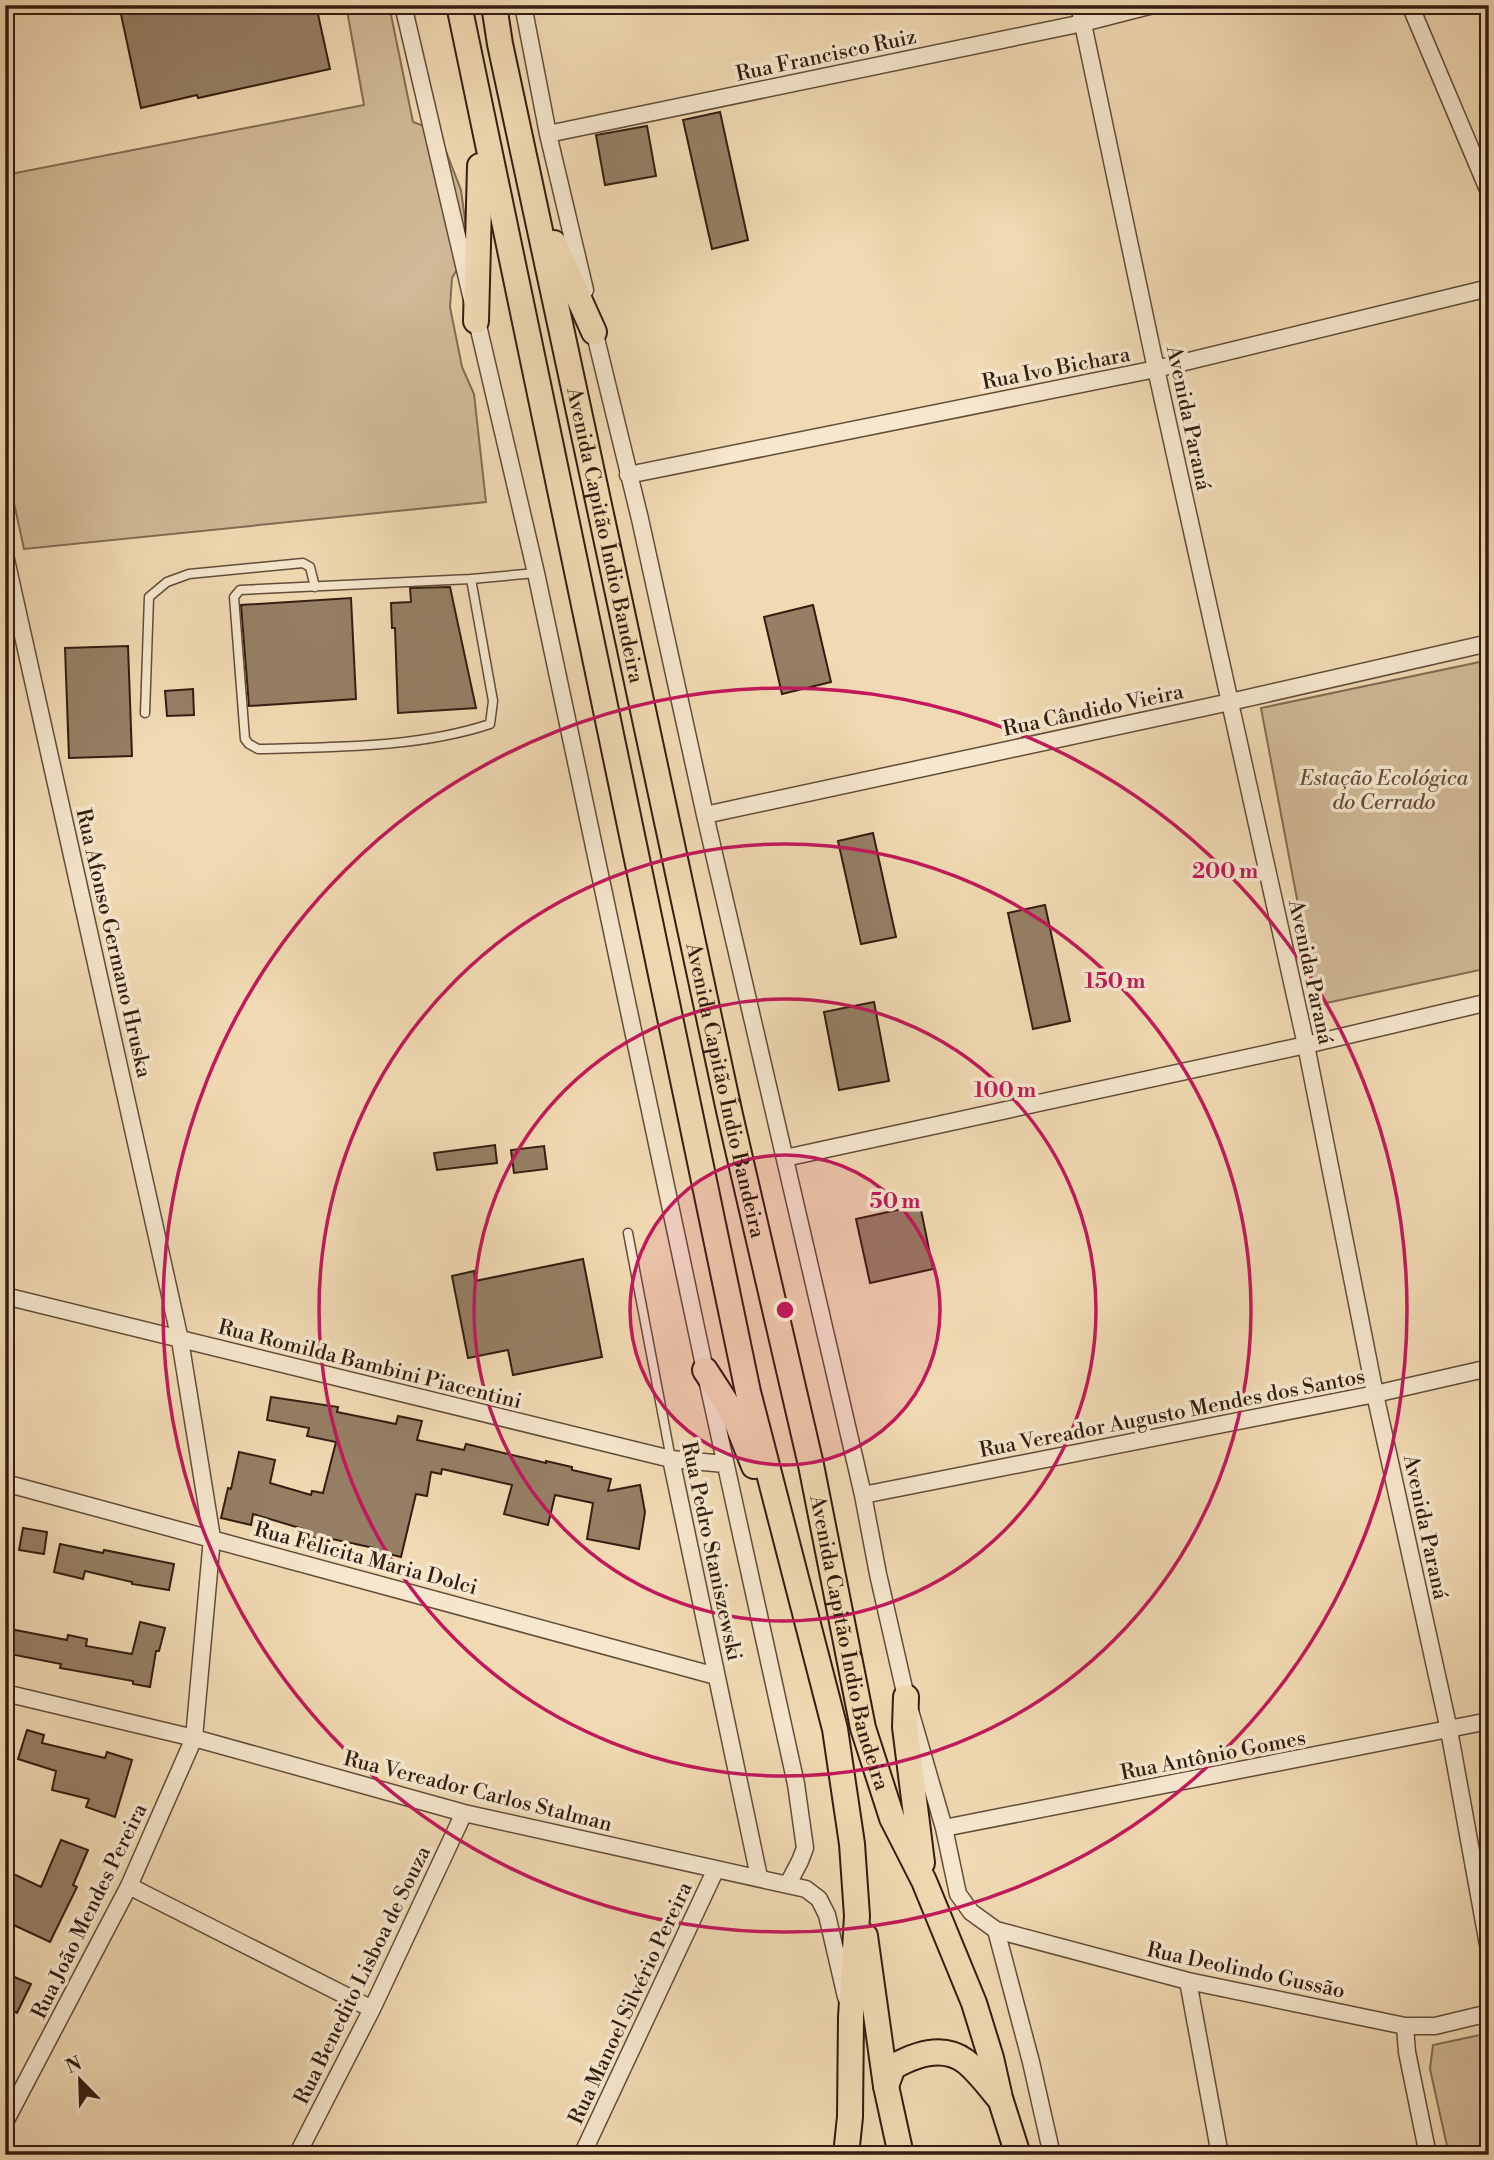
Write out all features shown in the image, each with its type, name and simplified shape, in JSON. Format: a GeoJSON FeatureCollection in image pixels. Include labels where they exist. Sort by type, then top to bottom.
{"type":"FeatureCollection","features":[{"type":"Feature","properties":{"kind":"main road","name":"Avenida Capitão Índio Bandeira"},"geometry":{"type":"LineString","coordinates":[[459,5],[746,1378],[835,1730],[852,1844],[857,1916]]}},
{"type":"Feature","properties":{"kind":"main road","name":"Avenida Capitão Índio Bandeira"},"geometry":{"type":"LineString","coordinates":[[494,5],[727,1101],[811,1465],[863,1728],[892,1818],[924,1881],[974,2003],[1018,2155]]}},
{"type":"Feature","properties":{"kind":"main road"},"geometry":{"type":"LineString","coordinates":[[476,321],[481,117]]}},
{"type":"Feature","properties":{"kind":"main road"},"geometry":{"type":"LineString","coordinates":[[534,200],[594,332]]}},
{"type":"Feature","properties":{"kind":"main road"},"geometry":{"type":"LineString","coordinates":[[705,1370],[733,1413],[790,1554]]}},
{"type":"Feature","properties":{"kind":"main road"},"geometry":{"type":"LineString","coordinates":[[906,1698],[905,1727],[924,1881]]}},
{"type":"Feature","properties":{"kind":"main road"},"geometry":{"type":"LineString","coordinates":[[846,2155],[850,2117],[851,2017],[857,1916]]}},
{"type":"Feature","properties":{"kind":"main road"},"geometry":{"type":"LineString","coordinates":[[857,1916],[867,1940],[886,2086],[901,2155]]}},
{"type":"Feature","properties":{"kind":"main road"},"geometry":{"type":"LineString","coordinates":[[886,2086],[892,2067],[917,2054],[934,2052],[951,2054],[964,2061],[1000,2098]]}},
{"type":"Feature","properties":{"kind":"street"},"geometry":{"type":"LineString","coordinates":[[403,5],[536,573],[797,1794],[805,1848],[788,1884]]}},
{"type":"Feature","properties":{"kind":"street"},"geometry":{"type":"LineString","coordinates":[[523,5],[548,134],[640,520],[705,815],[863,1495],[906,1698],[944,1828],[958,1894],[971,1912],[996,1930],[1052,2155]]}},
{"type":"Feature","properties":{"kind":"street","name":"Avenida Paraná"},"geometry":{"type":"LineString","coordinates":[[1079,5],[1156,369],[1306,1045],[1376,1394],[1449,1730],[1489,1950]]}},
{"type":"Feature","properties":{"kind":"street","name":"Rua Francisco Ruiz"},"geometry":{"type":"LineString","coordinates":[[548,134],[1083,23],[1153,5]]}},
{"type":"Feature","properties":{"kind":"street"},"geometry":{"type":"LineString","coordinates":[[1410,5],[1489,192]]}},
{"type":"Feature","properties":{"kind":"street","name":"Rua Ivo Bichara"},"geometry":{"type":"LineString","coordinates":[[628,475],[1156,369],[1489,288]]}},
{"type":"Feature","properties":{"kind":"street","name":"Rua Afonso Germano Hruska"},"geometry":{"type":"LineString","coordinates":[[5,555],[180,1340]]}},
{"type":"Feature","properties":{"kind":"street","name":"Rua Cândido Vieira"},"geometry":{"type":"LineString","coordinates":[[705,815],[1230,702],[1489,643]]}},
{"type":"Feature","properties":{"kind":"street"},"geometry":{"type":"LineString","coordinates":[[785,1158],[1306,1045],[1489,1002]]}},
{"type":"Feature","properties":{"kind":"street","name":"Rua Romilda Bambini Piacentini"},"geometry":{"type":"LineString","coordinates":[[5,1296],[671,1459],[725,1464]]}},
{"type":"Feature","properties":{"kind":"street","name":"Rua João Mendes Pereira"},"geometry":{"type":"LineString","coordinates":[[5,2122],[129,1886],[194,1738],[212,1538],[180,1340]]}},
{"type":"Feature","properties":{"kind":"street","name":"Rua Vereador Augusto Mendes dos Santos"},"geometry":{"type":"LineString","coordinates":[[863,1495],[1376,1394],[1489,1368]]}},
{"type":"Feature","properties":{"kind":"street","name":"Rua Pedro Staniszewski"},"geometry":{"type":"LineString","coordinates":[[671,1459],[759,1877]]}},
{"type":"Feature","properties":{"kind":"street","name":"Rua Felicita Maria Dolci"},"geometry":{"type":"LineString","coordinates":[[5,1483],[716,1676]]}},
{"type":"Feature","properties":{"kind":"street","name":"Rua Vereador Carlos Stalman"},"geometry":{"type":"LineString","coordinates":[[5,1693],[194,1738],[464,1813],[806,1889],[819,1899],[827,1915],[851,2017]]}},
{"type":"Feature","properties":{"kind":"street","name":"Rua Antônio Gomes"},"geometry":{"type":"LineString","coordinates":[[944,1828],[1489,1721]]}},
{"type":"Feature","properties":{"kind":"street","name":"Rua Benedito Lisboa de Souza"},"geometry":{"type":"LineString","coordinates":[[297,2155],[372,2009],[464,1813]]}},
{"type":"Feature","properties":{"kind":"street","name":"Rua Manoel Silvério Pereira"},"geometry":{"type":"LineString","coordinates":[[582,2155],[716,1869]]}},
{"type":"Feature","properties":{"kind":"street"},"geometry":{"type":"LineString","coordinates":[[129,1886],[372,2009]]}},
{"type":"Feature","properties":{"kind":"street","name":"Rua Deolindo Gussão"},"geometry":{"type":"LineString","coordinates":[[996,1930],[1188,1981],[1405,2026],[1435,2026],[1489,2013]]}},
{"type":"Feature","properties":{"kind":"street"},"geometry":{"type":"LineString","coordinates":[[1188,1981],[1220,2155]]}},
{"type":"Feature","properties":{"kind":"street"},"geometry":{"type":"LineString","coordinates":[[1405,2026],[1428,2155]]}},
{"type":"Feature","properties":{"kind":"lane"},"geometry":{"type":"LineString","coordinates":[[145,713],[149,597],[167,582],[189,574],[303,563],[310,567],[315,587]]}},
{"type":"Feature","properties":{"kind":"lane"},"geometry":{"type":"LineString","coordinates":[[471,579],[493,701],[490,724],[467,732],[379,745],[258,749],[245,739],[234,597],[240,590],[471,579],[536,573]]}},
{"type":"Feature","properties":{"kind":"lane","name":"Rua Pedro Staniszewski"},"geometry":{"type":"LineString","coordinates":[[628,1233],[671,1459]]}},
{"type":"Feature","properties":{"kind":"green space"},"geometry":{"type":"Polygon","coordinates":[[[346,5],[389,5],[413,122],[438,131],[461,190],[469,250],[452,278],[450,307],[462,367],[474,394],[486,502],[24,549],[5,462],[5,175],[364,105],[346,5]]]}},
{"type":"Feature","properties":{"kind":"green space","name":"Estação Ecológica do Cerrado"},"geometry":{"type":"Polygon","coordinates":[[[1489,660],[1489,968],[1317,1005],[1261,708],[1489,660]]]}},
{"type":"Feature","properties":{"kind":"green space"},"geometry":{"type":"Polygon","coordinates":[[[1489,2033],[1489,2155],[1449,2155],[1430,2069],[1433,2045],[1489,2033]]]}},
{"type":"Feature","properties":{"kind":"building"},"geometry":{"type":"Polygon","coordinates":[[[119,5],[316,5],[330,69],[141,108],[119,5]]]}},
{"type":"Feature","properties":{"kind":"building"},"geometry":{"type":"Polygon","coordinates":[[[720,112],[748,240],[712,249],[683,120],[720,112]]]}},
{"type":"Feature","properties":{"kind":"building"},"geometry":{"type":"Polygon","coordinates":[[[647,126],[656,176],[605,185],[596,135],[647,126]]]}},
{"type":"Feature","properties":{"kind":"building"},"geometry":{"type":"Polygon","coordinates":[[[450,587],[476,708],[398,713],[395,628],[392,628],[391,603],[411,602],[410,588],[450,587]]]}},
{"type":"Feature","properties":{"kind":"building"},"geometry":{"type":"Polygon","coordinates":[[[351,598],[356,699],[249,706],[241,605],[351,598]]]}},
{"type":"Feature","properties":{"kind":"building"},"geometry":{"type":"Polygon","coordinates":[[[813,605],[831,682],[782,694],[764,617],[813,605]]]}},
{"type":"Feature","properties":{"kind":"building"},"geometry":{"type":"Polygon","coordinates":[[[128,646],[132,756],[69,758],[65,648],[128,646]]]}},
{"type":"Feature","properties":{"kind":"building"},"geometry":{"type":"Polygon","coordinates":[[[193,689],[194,715],[167,716],[165,691],[193,689]]]}},
{"type":"Feature","properties":{"kind":"building"},"geometry":{"type":"Polygon","coordinates":[[[873,833],[896,937],[861,944],[838,841],[873,833]]]}},
{"type":"Feature","properties":{"kind":"building"},"geometry":{"type":"Polygon","coordinates":[[[1045,905],[1070,1021],[1033,1029],[1008,913],[1045,905]]]}},
{"type":"Feature","properties":{"kind":"building"},"geometry":{"type":"Polygon","coordinates":[[[874,1002],[889,1081],[839,1090],[824,1012],[874,1002]]]}},
{"type":"Feature","properties":{"kind":"building"},"geometry":{"type":"Polygon","coordinates":[[[495,1145],[497,1163],[437,1170],[434,1153],[495,1145]]]}},
{"type":"Feature","properties":{"kind":"building"},"geometry":{"type":"Polygon","coordinates":[[[544,1146],[547,1169],[514,1173],[511,1150],[544,1146]]]}},
{"type":"Feature","properties":{"kind":"building"},"geometry":{"type":"Polygon","coordinates":[[[920,1205],[933,1269],[870,1283],[856,1219],[920,1205]]]}},
{"type":"Feature","properties":{"kind":"building"},"geometry":{"type":"Polygon","coordinates":[[[583,1259],[602,1357],[513,1375],[508,1350],[468,1358],[452,1276],[474,1271],[475,1281],[583,1259]]]}},
{"type":"Feature","properties":{"kind":"building"},"geometry":{"type":"Polygon","coordinates":[[[271,1397],[338,1407],[337,1412],[396,1424],[398,1416],[422,1421],[417,1440],[464,1450],[466,1444],[572,1467],[572,1470],[611,1479],[608,1491],[640,1485],[645,1512],[639,1549],[587,1539],[593,1503],[555,1495],[548,1525],[504,1514],[512,1485],[442,1469],[441,1474],[431,1472],[427,1496],[416,1494],[401,1557],[373,1550],[374,1548],[302,1535],[303,1529],[253,1514],[251,1525],[221,1518],[239,1452],[275,1460],[270,1483],[311,1495],[312,1491],[323,1493],[336,1442],[307,1436],[309,1428],[267,1420],[271,1397]]]}},
{"type":"Feature","properties":{"kind":"building"},"geometry":{"type":"Polygon","coordinates":[[[23,1528],[47,1532],[44,1554],[19,1550],[23,1528]]]}},
{"type":"Feature","properties":{"kind":"building"},"geometry":{"type":"Polygon","coordinates":[[[60,1544],[174,1564],[169,1590],[132,1584],[85,1571],[83,1579],[54,1572],[60,1544]]]}},
{"type":"Feature","properties":{"kind":"building"},"geometry":{"type":"Polygon","coordinates":[[[140,1622],[165,1628],[159,1651],[156,1651],[150,1687],[5,1653],[5,1628],[67,1640],[68,1635],[87,1639],[86,1646],[132,1654],[140,1622]]]}},
{"type":"Feature","properties":{"kind":"building"},"geometry":{"type":"Polygon","coordinates":[[[27,1730],[44,1735],[42,1743],[105,1758],[107,1752],[132,1760],[115,1817],[86,1807],[89,1799],[52,1790],[56,1771],[18,1759],[27,1730]]]}},
{"type":"Feature","properties":{"kind":"building"},"geometry":{"type":"Polygon","coordinates":[[[61,1840],[88,1850],[73,1885],[77,1887],[50,1942],[5,1921],[5,1870],[41,1887],[61,1840]]]}},
{"type":"Feature","properties":{"kind":"building"},"geometry":{"type":"Polygon","coordinates":[[[5,1973],[31,1984],[17,2013],[5,2007],[5,1973]]]}}]}
